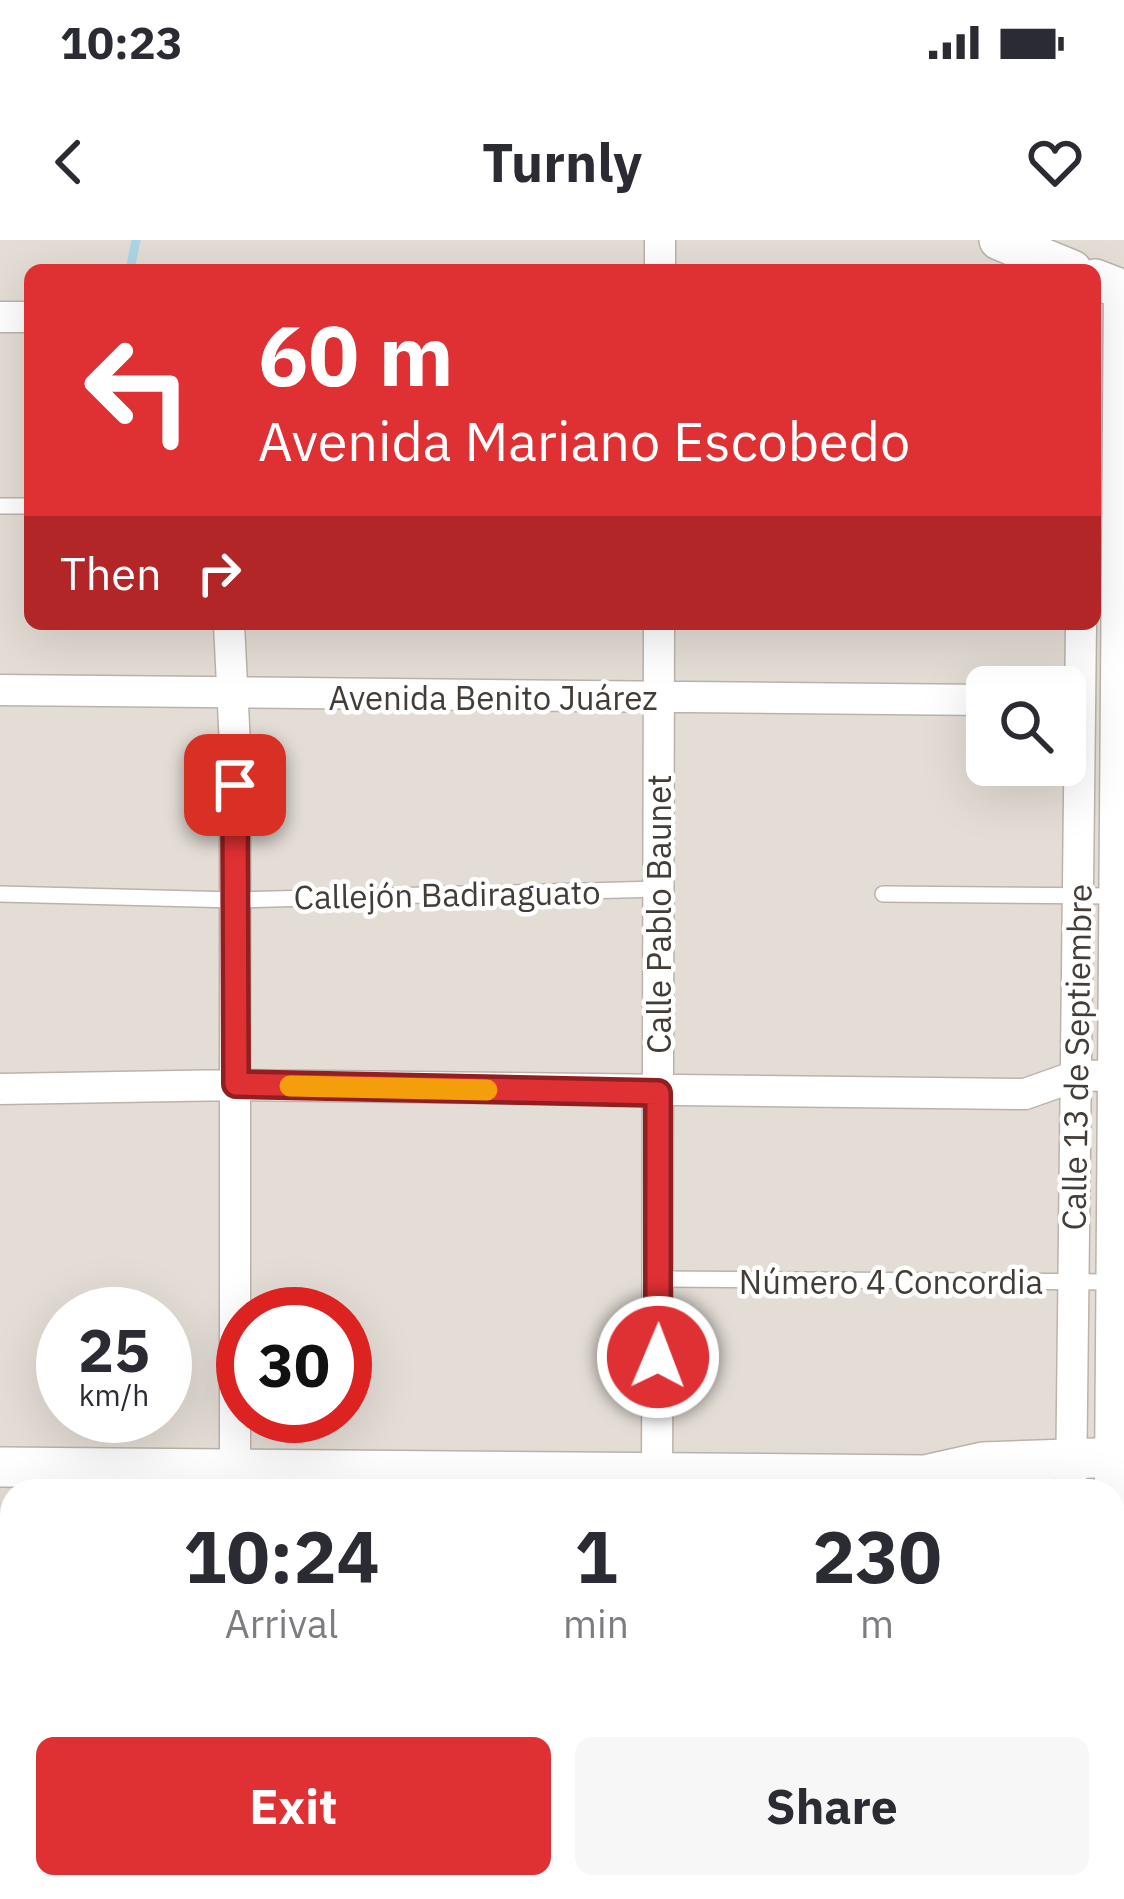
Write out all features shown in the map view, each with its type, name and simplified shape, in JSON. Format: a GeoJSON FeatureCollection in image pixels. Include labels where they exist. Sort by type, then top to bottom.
{"type":"FeatureCollection","features":[{"type":"Feature","properties":{"kind":"street"},"geometry":{"type":"LineString","coordinates":[[999,240],[1053,255]]}},
{"type":"Feature","properties":{"kind":"street","name":"Calle 13 de Septiembre"},"geometry":{"type":"LineString","coordinates":[[1100,1475],[1118,1282],[1120,690],[1112,518],[1113,286]]}},
{"type":"Feature","properties":{"kind":"street"},"geometry":{"type":"LineString","coordinates":[[230,630],[236,899],[236,1479]]}},
{"type":"Feature","properties":{"kind":"street","name":"Calle Pablo Baunet"},"geometry":{"type":"LineString","coordinates":[[657,1479],[659,630]]}},
{"type":"Feature","properties":{"kind":"street","name":"Calle 13 de Septiembre"},"geometry":{"type":"LineString","coordinates":[[1075,666],[1080,630]]}},
{"type":"Feature","properties":{"kind":"street","name":"Avenida Benito Juárez"},"geometry":{"type":"LineString","coordinates":[[0,690],[966,700]]}},
{"type":"Feature","properties":{"kind":"street"},"geometry":{"type":"LineString","coordinates":[[1086,691],[1120,690]]}},
{"type":"Feature","properties":{"kind":"street"},"geometry":{"type":"LineString","coordinates":[[1086,728],[1120,732]]}},
{"type":"Feature","properties":{"kind":"street","name":"Calle 13 de Septiembre"},"geometry":{"type":"LineString","coordinates":[[1074,786],[1078,896],[1074,1282],[1100,1475]]}},
{"type":"Feature","properties":{"kind":"street"},"geometry":{"type":"LineString","coordinates":[[0,1088],[236,1084],[658,1093],[1025,1094],[1076,1076],[1118,1075]]}},
{"type":"Feature","properties":{"kind":"street"},"geometry":{"type":"LineString","coordinates":[[1025,1094],[1076,1115],[1118,1114]]}},
{"type":"Feature","properties":{"kind":"street"},"geometry":{"type":"LineString","coordinates":[[772,1479],[925,1475],[983,1462],[1100,1475]]}},
{"type":"Feature","properties":{"kind":"street"},"geometry":{"type":"LineString","coordinates":[[0,1467],[218,1479]]}},
{"type":"Feature","properties":{"kind":"street"},"geometry":{"type":"LineString","coordinates":[[925,1475],[936,1479]]}},
{"type":"Feature","properties":{"kind":"lane","name":"Callejón Badiraguato"},"geometry":{"type":"LineString","coordinates":[[0,894],[236,899],[659,889]]}},
{"type":"Feature","properties":{"kind":"lane"},"geometry":{"type":"LineString","coordinates":[[883,893],[1119,896]]}},
{"type":"Feature","properties":{"kind":"lane","name":"Número 4 Concordia"},"geometry":{"type":"LineString","coordinates":[[659,1279],[1118,1282]]}},
{"type":"Feature","properties":{"kind":"shaded area"},"geometry":{"type":"Polygon","coordinates":[[[0,240],[1124,240],[1124,1479],[0,1479],[0,240]]]}},
{"type":"Feature","properties":{"kind":"waterway"},"geometry":{"type":"LineString","coordinates":[[131,264],[136,240]]}},
{"type":"Feature","properties":{"kind":"slow traffic"},"geometry":{"type":"LineString","coordinates":[[290,1086],[487,1090]]}},
{"type":"Feature","properties":{"kind":"route"},"geometry":{"type":"LineString","coordinates":[[235,785],[236,1084],[658,1093],[658,1357]]}}]}
